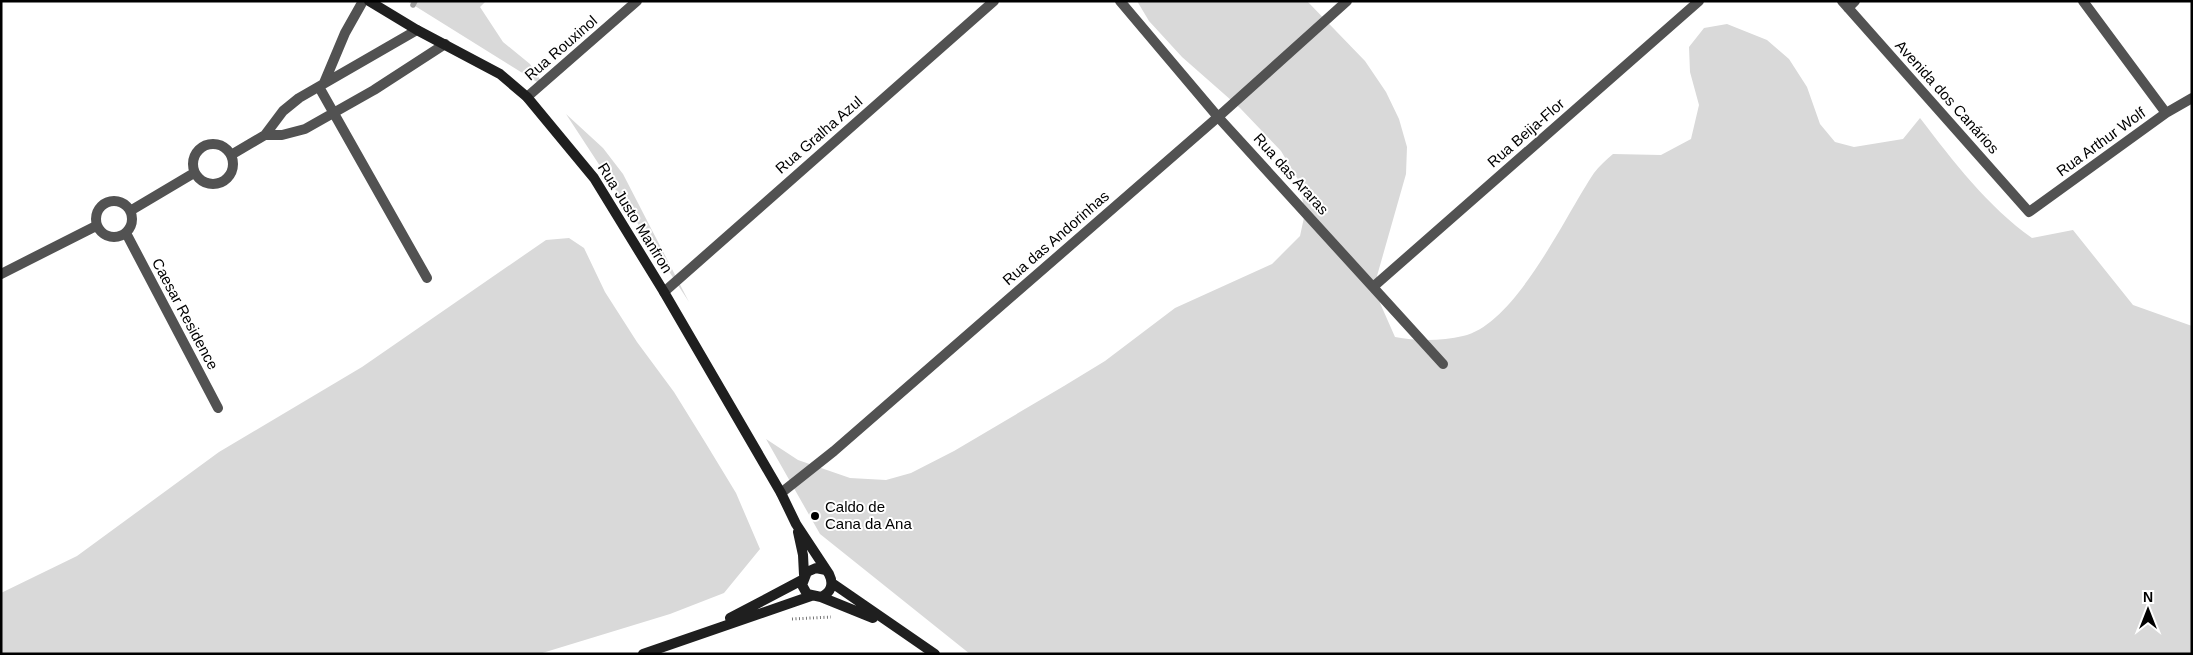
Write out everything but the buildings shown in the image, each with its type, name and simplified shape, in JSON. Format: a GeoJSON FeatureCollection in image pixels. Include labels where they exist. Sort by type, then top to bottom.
{"type":"FeatureCollection","features":[{"type":"Feature","properties":{"kind":"main road","name":"Rua Justo Manfron"},"geometry":{"type":"LineString","coordinates":[[370,1],[417,30],[500,74],[527,97],[594,178],[664,292],[781,493],[796,524],[826,570]]}},
{"type":"Feature","properties":{"kind":"main road","name":"Rua Justo Manfron"},"geometry":{"type":"LineString","coordinates":[[796,524],[803,555],[803,578]]}},
{"type":"Feature","properties":{"kind":"main road"},"geometry":{"type":"LineString","coordinates":[[700,634],[803,578],[811,569],[826,570],[832,583],[935,654]]}},
{"type":"Feature","properties":{"kind":"main road"},"geometry":{"type":"LineString","coordinates":[[803,578],[804,590],[816,597],[896,628]]}},
{"type":"Feature","properties":{"kind":"main road"},"geometry":{"type":"LineString","coordinates":[[643,654],[816,597],[829,592],[832,583]]}},
{"type":"Feature","properties":{"kind":"street"},"geometry":{"type":"LineString","coordinates":[[363,1],[345,33],[322,85],[334,113],[428,278]]}},
{"type":"Feature","properties":{"kind":"street","name":"Rua Rouxinol"},"geometry":{"type":"LineString","coordinates":[[527,97],[637,1]]}},
{"type":"Feature","properties":{"kind":"street","name":"Rua Gralha Azul"},"geometry":{"type":"LineString","coordinates":[[664,292],[994,1]]}},
{"type":"Feature","properties":{"kind":"street","name":"Rua das Araras"},"geometry":{"type":"LineString","coordinates":[[1120,1],[1218,117],[1443,364]]}},
{"type":"Feature","properties":{"kind":"street","name":"Rua das Andorinhas"},"geometry":{"type":"LineString","coordinates":[[781,493],[834,451],[1218,117],[1347,1]]}},
{"type":"Feature","properties":{"kind":"street","name":"Rua Beija-Flor"},"geometry":{"type":"LineString","coordinates":[[1374,287],[1699,1]]}},
{"type":"Feature","properties":{"kind":"street"},"geometry":{"type":"LineString","coordinates":[[2083,1],[2166,113]]}},
{"type":"Feature","properties":{"kind":"street","name":"Avenida dos Canários"},"geometry":{"type":"LineString","coordinates":[[1848,3],[2029,212]]}},
{"type":"Feature","properties":{"kind":"street"},"geometry":{"type":"LineString","coordinates":[[231,156],[265,136],[283,111],[299,98],[417,30]]}},
{"type":"Feature","properties":{"kind":"street"},"geometry":{"type":"LineString","coordinates":[[265,136],[293,134],[374,90],[445,44]]}},
{"type":"Feature","properties":{"kind":"street","name":"Rua Arthur Wolf"},"geometry":{"type":"LineString","coordinates":[[2029,212],[2166,113],[2192,98]]}},
{"type":"Feature","properties":{"kind":"street"},"geometry":{"type":"LineString","coordinates":[[217,144],[225,148],[231,156],[233,164],[231,173],[221,182],[213,184],[204,182],[194,173],[192,164],[194,156],[203,146],[217,144]]}},
{"type":"Feature","properties":{"kind":"street"},"geometry":{"type":"LineString","coordinates":[[130,211],[194,173]]}},
{"type":"Feature","properties":{"kind":"street"},"geometry":{"type":"LineString","coordinates":[[106,202],[122,203],[130,211],[132,223],[126,233],[115,238],[104,235],[96,226],[96,215],[106,202]]}},
{"type":"Feature","properties":{"kind":"street"},"geometry":{"type":"LineString","coordinates":[[1,274],[96,226]]}},
{"type":"Feature","properties":{"kind":"street","name":"Caesar Residence"},"geometry":{"type":"LineString","coordinates":[[126,233],[218,408]]}},
{"type":"Feature","properties":{"kind":"path"},"geometry":{"type":"LineString","coordinates":[[788,620],[805,617],[835,618]]}},
{"type":"Feature","properties":{"kind":"shaded area"},"geometry":{"type":"Polygon","coordinates":[[[407,1],[486,1],[480,7],[503,42],[530,64],[545,87],[407,1]]]}},
{"type":"Feature","properties":{"kind":"shaded area"},"geometry":{"type":"Polygon","coordinates":[[[1137,1],[1307,1],[1365,61],[1386,92],[1399,119],[1407,147],[1406,174],[1377,276],[1380,303],[1395,337],[1420,340],[1446,339],[1463,336],[1483,327],[1502,312],[1538,266],[1594,173],[1605,161],[1613,154],[1661,155],[1691,139],[1699,105],[1690,72],[1689,47],[1704,28],[1727,24],[1767,40],[1789,59],[1807,87],[1820,124],[1835,142],[1854,147],[1903,139],[1920,118],[1945,151],[1986,198],[2016,226],[2032,238],[2073,230],[2133,305],[2192,326],[2192,654],[970,654],[820,534],[766,439],[798,460],[850,478],[886,480],[911,473],[954,451],[1105,361],[1175,308],[1272,264],[1300,236],[1305,213],[1299,181],[1281,151],[1240,108],[1182,57],[1149,21],[1137,1]]]}},
{"type":"Feature","properties":{"kind":"shaded area"},"geometry":{"type":"Polygon","coordinates":[[[566,114],[603,148],[623,174],[689,302],[566,114]]]}},
{"type":"Feature","properties":{"kind":"shaded area"},"geometry":{"type":"Polygon","coordinates":[[[569,238],[584,248],[605,292],[637,342],[674,392],[736,493],[760,549],[724,593],[670,614],[539,654],[1,654],[1,593],[77,556],[219,452],[362,367],[546,240],[569,238]]]}},
{"type":"Feature","properties":{"kind":"waterway"},"geometry":{"type":"LineString","coordinates":[[413,5],[415,1]]}},
{"type":"Feature","properties":{"kind":"place","name":"Caldo de Cana da Ana"},"geometry":{"type":"Point","coordinates":[815,516]}}]}
